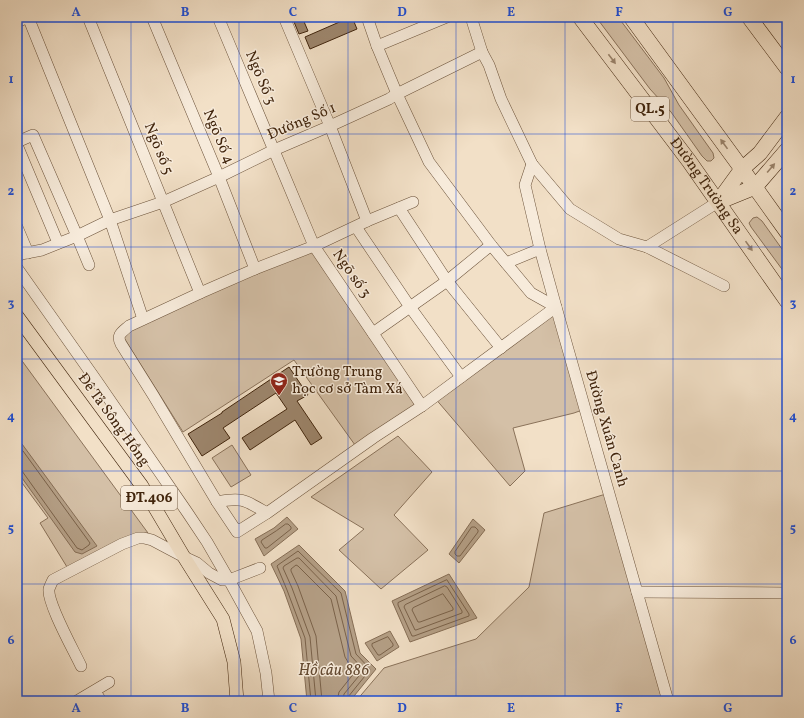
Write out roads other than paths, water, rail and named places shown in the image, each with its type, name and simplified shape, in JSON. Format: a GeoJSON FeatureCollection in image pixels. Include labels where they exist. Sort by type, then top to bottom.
{"type":"FeatureCollection","features":[{"type":"Feature","properties":{"kind":"highway","name":"Đường Trường Sa"},"geometry":{"type":"LineString","coordinates":[[575,17],[594,34]]}},
{"type":"Feature","properties":{"kind":"highway","name":"Đường Trường Sa"},"geometry":{"type":"LineString","coordinates":[[580,17],[689,161],[787,301]]}},
{"type":"Feature","properties":{"kind":"highway","name":"QL.5"},"geometry":{"type":"LineString","coordinates":[[631,17],[787,232]]}},
{"type":"Feature","properties":{"kind":"highway"},"geometry":{"type":"LineString","coordinates":[[750,17],[787,68]]}},
{"type":"Feature","properties":{"kind":"highway"},"geometry":{"type":"LineString","coordinates":[[718,202],[742,169],[760,153],[787,117]]}},
{"type":"Feature","properties":{"kind":"highway"},"geometry":{"type":"LineString","coordinates":[[718,202],[755,187],[787,150]]}},
{"type":"Feature","properties":{"kind":"main road","name":"Đê Tả Sông Hồng"},"geometry":{"type":"LineString","coordinates":[[17,316],[142,486],[222,619],[234,662],[237,701]]}},
{"type":"Feature","properties":{"kind":"street"},"geometry":{"type":"LineString","coordinates":[[17,22],[28,17],[110,220],[144,319]]}},
{"type":"Feature","properties":{"kind":"street","name":"Ngõ số 5"},"geometry":{"type":"LineString","coordinates":[[88,17],[200,293]]}},
{"type":"Feature","properties":{"kind":"street","name":"Ngõ Số 4"},"geometry":{"type":"LineString","coordinates":[[152,17],[219,177],[255,269]]}},
{"type":"Feature","properties":{"kind":"street","name":"Ngõ Số 3"},"geometry":{"type":"LineString","coordinates":[[218,17],[274,150]]}},
{"type":"Feature","properties":{"kind":"street"},"geometry":{"type":"LineString","coordinates":[[284,17],[330,126],[367,221]]}},
{"type":"Feature","properties":{"kind":"street"},"geometry":{"type":"LineString","coordinates":[[367,17],[377,46],[429,162],[490,245],[531,293],[556,307],[422,406],[237,532],[118,340],[121,333],[129,326],[200,293],[255,269],[314,246],[367,221],[413,202]]}},
{"type":"Feature","properties":{"kind":"street"},"geometry":{"type":"LineString","coordinates":[[377,46],[426,21],[447,17]]}},
{"type":"Feature","properties":{"kind":"street"},"geometry":{"type":"LineString","coordinates":[[471,17],[482,52],[532,164],[570,209],[619,239],[647,247],[724,286]]}},
{"type":"Feature","properties":{"kind":"street","name":"Đường Số 1"},"geometry":{"type":"LineString","coordinates":[[21,253],[42,250],[77,236],[110,220],[163,202],[274,150],[389,99],[482,52]]}},
{"type":"Feature","properties":{"kind":"street"},"geometry":{"type":"LineString","coordinates":[[17,142],[33,135],[89,265]]}},
{"type":"Feature","properties":{"kind":"street"},"geometry":{"type":"LineString","coordinates":[[17,145],[58,244]]}},
{"type":"Feature","properties":{"kind":"street","name":"Ngõ số 3"},"geometry":{"type":"LineString","coordinates":[[274,150],[314,246],[422,406]]}},
{"type":"Feature","properties":{"kind":"street","name":"Đường Xuân Canh"},"geometry":{"type":"LineString","coordinates":[[532,164],[525,185],[540,249],[668,701]]}},
{"type":"Feature","properties":{"kind":"street"},"geometry":{"type":"LineString","coordinates":[[647,247],[718,202]]}},
{"type":"Feature","properties":{"kind":"street"},"geometry":{"type":"LineString","coordinates":[[399,208],[447,281],[502,348]]}},
{"type":"Feature","properties":{"kind":"street"},"geometry":{"type":"LineString","coordinates":[[17,227],[21,253]]}},
{"type":"Feature","properties":{"kind":"street"},"geometry":{"type":"LineString","coordinates":[[356,227],[410,307],[461,378]]}},
{"type":"Feature","properties":{"kind":"street"},"geometry":{"type":"LineString","coordinates":[[374,333],[447,281],[490,245]]}},
{"type":"Feature","properties":{"kind":"street"},"geometry":{"type":"LineString","coordinates":[[506,264],[540,249]]}},
{"type":"Feature","properties":{"kind":"street"},"geometry":{"type":"LineString","coordinates":[[17,268],[207,542],[257,631],[266,674],[269,701]]}},
{"type":"Feature","properties":{"kind":"street"},"geometry":{"type":"LineString","coordinates":[[217,502],[239,500],[248,502],[267,513]]}},
{"type":"Feature","properties":{"kind":"street"},"geometry":{"type":"LineString","coordinates":[[81,666],[50,599],[49,589],[53,580],[122,544],[138,538],[152,540],[197,563],[209,573],[222,580],[229,580],[260,568]]}},
{"type":"Feature","properties":{"kind":"street"},"geometry":{"type":"LineString","coordinates":[[637,592],[787,593]]}},
{"type":"Feature","properties":{"kind":"street"},"geometry":{"type":"LineString","coordinates":[[77,701],[109,682]]}},
{"type":"Feature","properties":{"kind":"street"},"geometry":{"type":"LineString","coordinates":[[87,701],[98,696],[101,701]]}},
{"type":"Feature","properties":{"kind":"water"},"geometry":{"type":"Polygon","coordinates":[[[22,444],[97,546],[82,554],[75,552],[17,471],[17,448],[22,444]]]}},
{"type":"Feature","properties":{"kind":"water"},"geometry":{"type":"Polygon","coordinates":[[[287,517],[298,529],[264,556],[255,539],[274,528],[287,517]]]}},
{"type":"Feature","properties":{"kind":"water"},"geometry":{"type":"Polygon","coordinates":[[[473,519],[485,530],[459,563],[449,554],[473,519]]]}},
{"type":"Feature","properties":{"kind":"water","name":"Hồ câu 886"},"geometry":{"type":"Polygon","coordinates":[[[299,545],[345,591],[360,653],[376,669],[350,701],[307,701],[301,639],[284,591],[271,564],[299,545]]]}},
{"type":"Feature","properties":{"kind":"water"},"geometry":{"type":"Polygon","coordinates":[[[449,574],[477,618],[410,642],[392,601],[449,574]]]}},
{"type":"Feature","properties":{"kind":"water"},"geometry":{"type":"Polygon","coordinates":[[[390,631],[399,647],[377,661],[365,643],[390,631]]]}},
{"type":"Feature","properties":{"kind":"place","name":"Trường Trung học cơ sở Tàm Xá"},"geometry":{"type":"Point","coordinates":[279,396]}}]}
